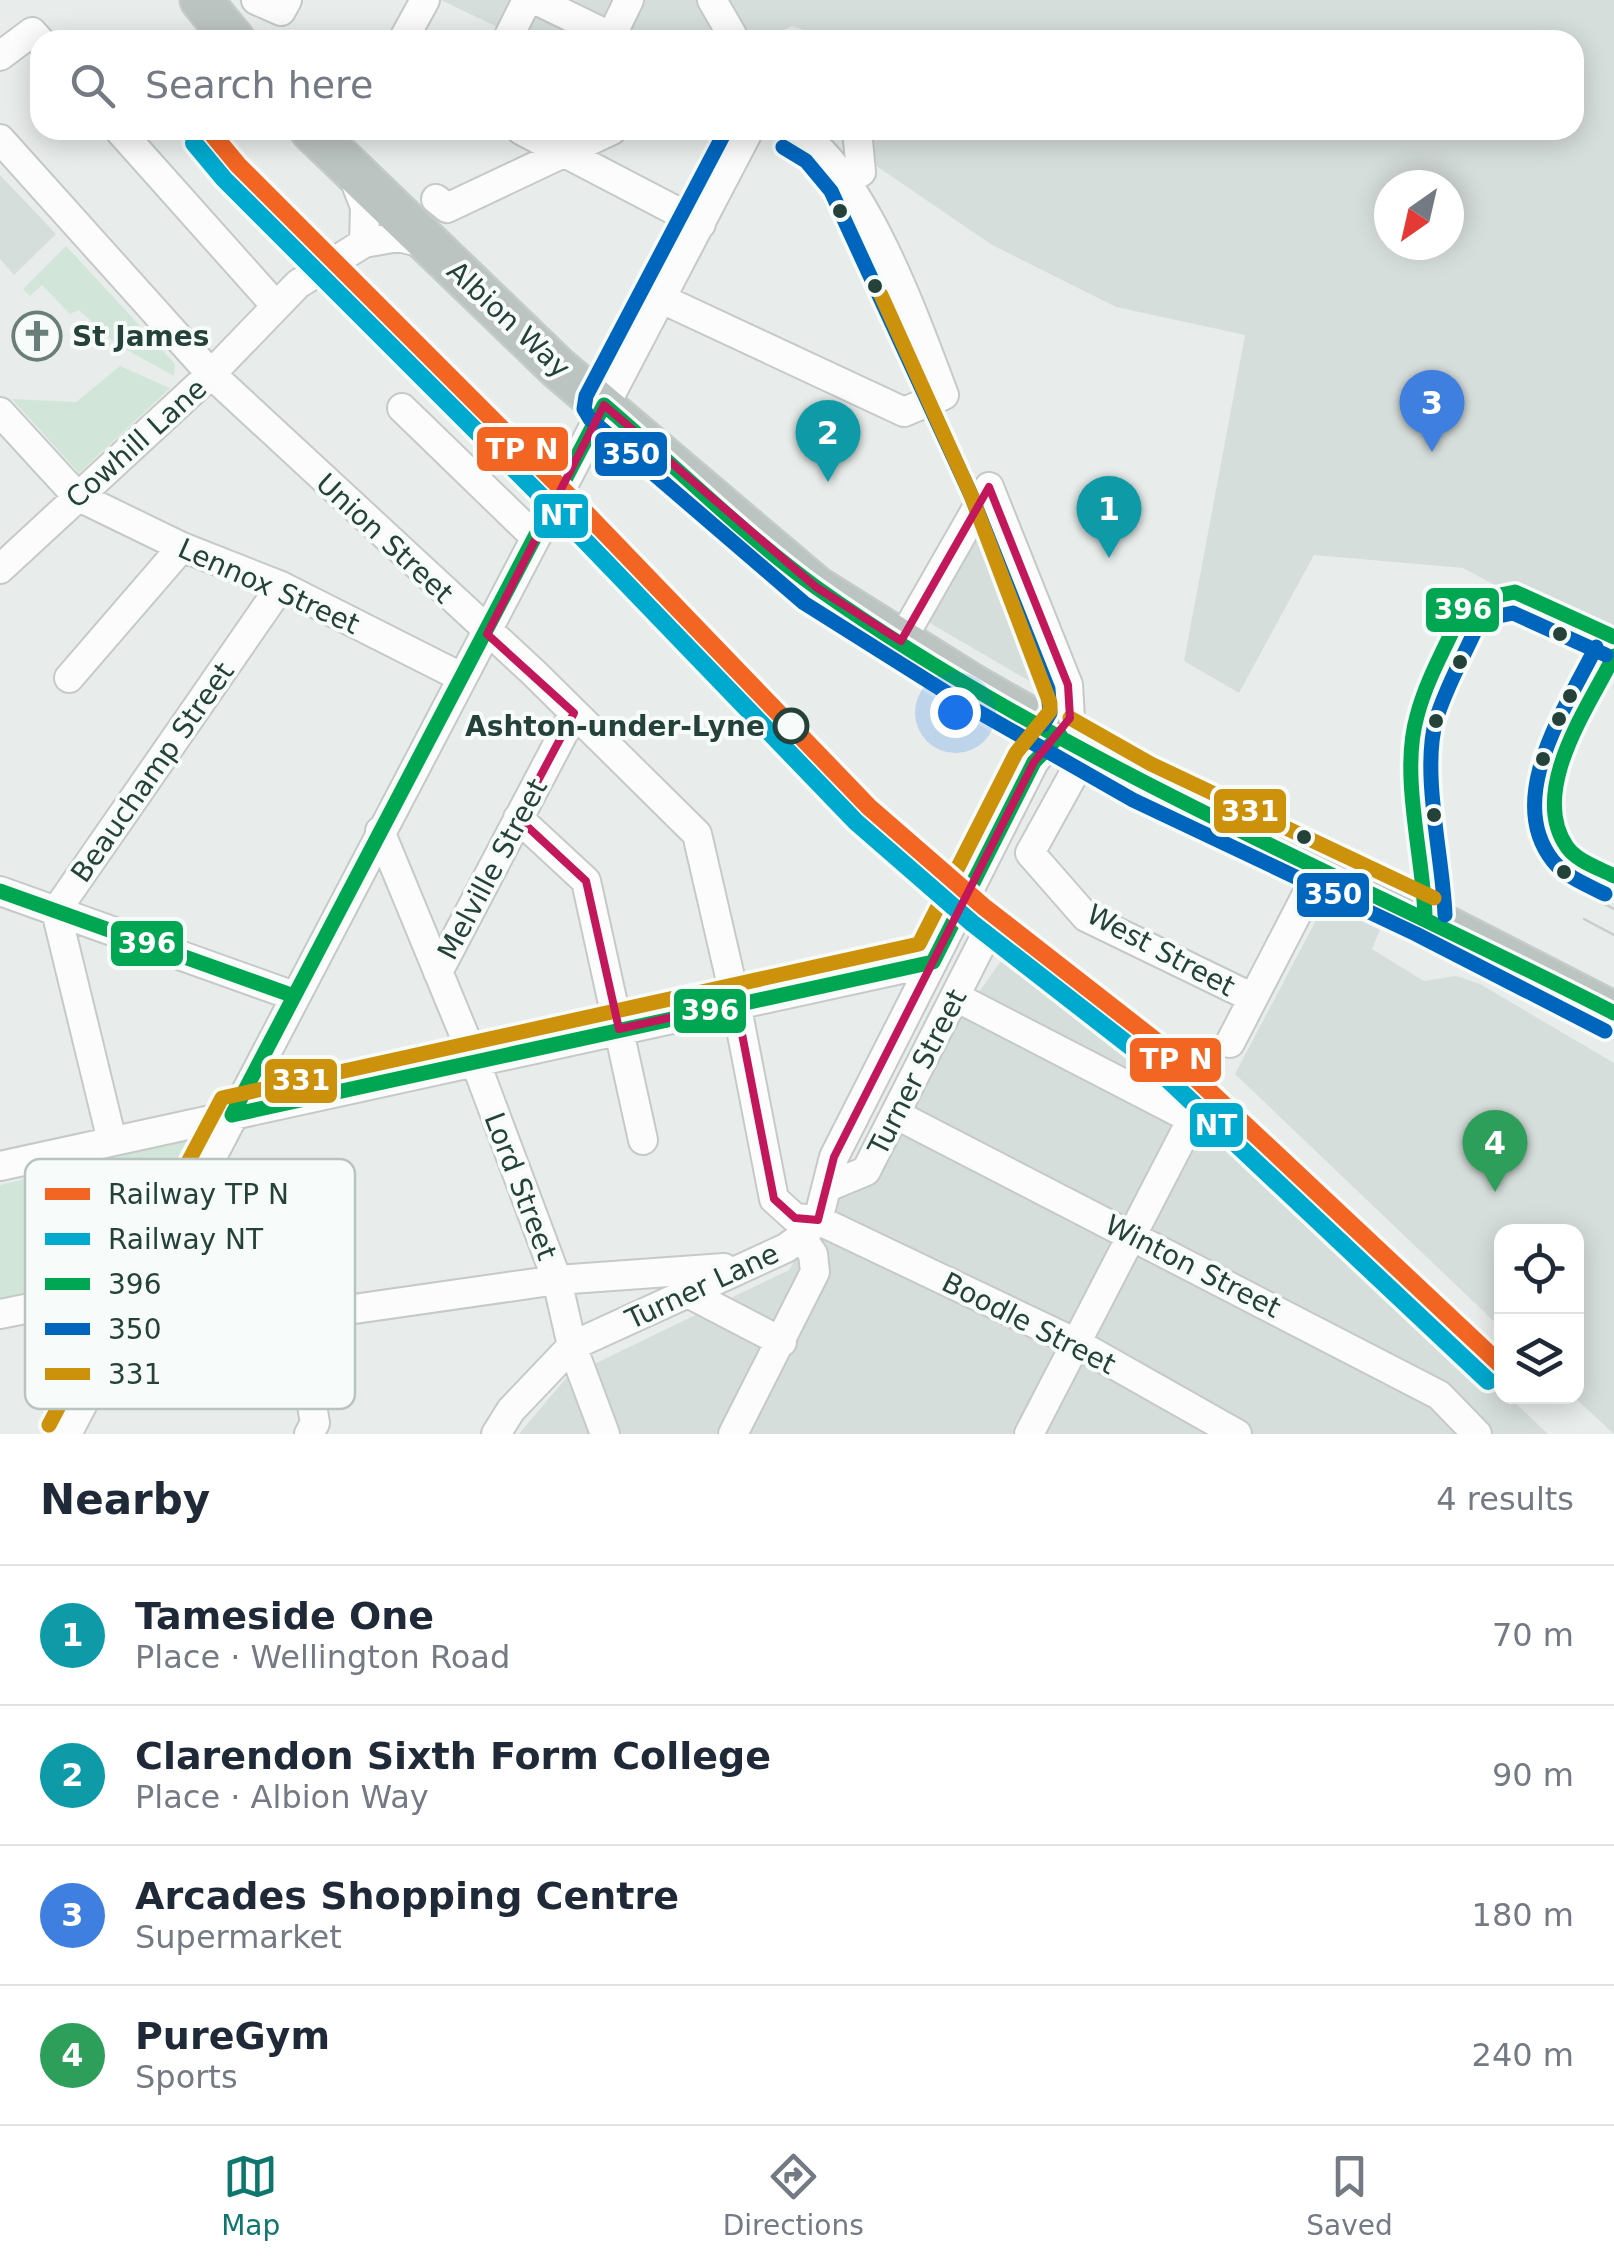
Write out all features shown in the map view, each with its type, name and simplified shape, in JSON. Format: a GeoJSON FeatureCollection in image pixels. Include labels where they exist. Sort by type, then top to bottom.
{"type":"FeatureCollection","features":[{"type":"Feature","properties":{"kind":"highway"},"geometry":{"type":"LineString","coordinates":[[201,0],[226,30]]}},
{"type":"Feature","properties":{"kind":"highway","name":"Albion Way"},"geometry":{"type":"LineString","coordinates":[[322,140],[558,368],[816,587],[1142,782],[1320,867],[1604,1013]]}},
{"type":"Feature","properties":{"kind":"street"},"geometry":{"type":"LineString","coordinates":[[408,30],[425,0]]}},
{"type":"Feature","properties":{"kind":"street"},"geometry":{"type":"LineString","coordinates":[[512,30],[528,0]]}},
{"type":"Feature","properties":{"kind":"street"},"geometry":{"type":"LineString","coordinates":[[536,0],[598,30]]}},
{"type":"Feature","properties":{"kind":"street"},"geometry":{"type":"LineString","coordinates":[[618,30],[628,0]]}},
{"type":"Feature","properties":{"kind":"street"},"geometry":{"type":"LineString","coordinates":[[712,0],[729,30]]}},
{"type":"Feature","properties":{"kind":"street"},"geometry":{"type":"LineString","coordinates":[[0,56],[30,39]]}},
{"type":"Feature","properties":{"kind":"street","name":"Union Street"},"geometry":{"type":"LineString","coordinates":[[0,139],[211,374],[574,713],[697,834],[736,1003],[774,1199],[809,1228]]}},
{"type":"Feature","properties":{"kind":"street"},"geometry":{"type":"LineString","coordinates":[[128,140],[276,306]]}},
{"type":"Feature","properties":{"kind":"street"},"geometry":{"type":"LineString","coordinates":[[542,140],[701,224]]}},
{"type":"Feature","properties":{"kind":"street"},"geometry":{"type":"LineString","coordinates":[[436,200],[447,208],[590,140]]}},
{"type":"Feature","properties":{"kind":"street"},"geometry":{"type":"LineString","coordinates":[[209,1159],[744,140]]}},
{"type":"Feature","properties":{"kind":"street"},"geometry":{"type":"LineString","coordinates":[[809,140],[855,176]]}},
{"type":"Feature","properties":{"kind":"street"},"geometry":{"type":"LineString","coordinates":[[662,299],[904,412],[944,395],[855,176],[857,140]]}},
{"type":"Feature","properties":{"kind":"street"},"geometry":{"type":"LineString","coordinates":[[351,171],[365,206],[364,242],[398,237],[428,244]]}},
{"type":"Feature","properties":{"kind":"street","name":"Cowhill Lane"},"geometry":{"type":"LineString","coordinates":[[0,568],[211,374],[298,284],[364,242]]}},
{"type":"Feature","properties":{"kind":"street"},"geometry":{"type":"LineString","coordinates":[[402,408],[542,526]]}},
{"type":"Feature","properties":{"kind":"street"},"geometry":{"type":"LineString","coordinates":[[0,412],[77,496]]}},
{"type":"Feature","properties":{"kind":"street"},"geometry":{"type":"LineString","coordinates":[[732,1434],[782,1342],[814,1272],[809,1228],[830,1186],[834,1157],[1034,762],[1073,742],[1068,685],[988,487],[901,641]]}},
{"type":"Feature","properties":{"kind":"street","name":"Lennox Street"},"geometry":{"type":"LineString","coordinates":[[77,496],[182,547],[281,586],[461,677]]}},
{"type":"Feature","properties":{"kind":"street"},"geometry":{"type":"LineString","coordinates":[[69,678],[182,547]]}},
{"type":"Feature","properties":{"kind":"street","name":"Beauchamp Street"},"geometry":{"type":"LineString","coordinates":[[112,1141],[56,911],[281,586]]}},
{"type":"Feature","properties":{"kind":"street","name":"Melville Street"},"geometry":{"type":"LineString","coordinates":[[438,972],[574,713]]}},
{"type":"Feature","properties":{"kind":"street","name":"West Street"},"geometry":{"type":"LineString","coordinates":[[1073,742],[1030,854],[1086,916],[1254,998]]}},
{"type":"Feature","properties":{"kind":"street"},"geometry":{"type":"LineString","coordinates":[[518,818],[586,882],[643,1140]]}},
{"type":"Feature","properties":{"kind":"street","name":"Lord Street"},"geometry":{"type":"LineString","coordinates":[[380,831],[474,1061],[557,1280],[572,1346],[605,1434]]}},
{"type":"Feature","properties":{"kind":"street"},"geometry":{"type":"LineString","coordinates":[[1230,1044],[1320,867]]}},
{"type":"Feature","properties":{"kind":"street"},"geometry":{"type":"LineString","coordinates":[[0,891],[294,996]]}},
{"type":"Feature","properties":{"kind":"street","name":"Turner Street"},"geometry":{"type":"LineString","coordinates":[[830,1186],[866,1171],[985,937]]}},
{"type":"Feature","properties":{"kind":"street"},"geometry":{"type":"LineString","coordinates":[[31,1159],[933,962]]}},
{"type":"Feature","properties":{"kind":"street"},"geometry":{"type":"LineString","coordinates":[[956,998],[1192,1119],[1029,1434]]}},
{"type":"Feature","properties":{"kind":"street","name":"Winton Street"},"geometry":{"type":"LineString","coordinates":[[898,1114],[1439,1395],[1477,1434]]}},
{"type":"Feature","properties":{"kind":"street"},"geometry":{"type":"LineString","coordinates":[[0,1166],[25,1160]]}},
{"type":"Feature","properties":{"kind":"street","name":"Turner Lane"},"geometry":{"type":"LineString","coordinates":[[496,1434],[511,1410],[572,1346],[786,1248],[809,1228]]}},
{"type":"Feature","properties":{"kind":"street","name":"Boodle Street"},"geometry":{"type":"LineString","coordinates":[[809,1228],[1076,1343],[1237,1434]]}},
{"type":"Feature","properties":{"kind":"street"},"geometry":{"type":"LineString","coordinates":[[355,1309],[557,1280],[738,1268]]}},
{"type":"Feature","properties":{"kind":"street"},"geometry":{"type":"LineString","coordinates":[[688,1294],[782,1342]]}},
{"type":"Feature","properties":{"kind":"street"},"geometry":{"type":"LineString","coordinates":[[0,1314],[25,1309]]}},
{"type":"Feature","properties":{"kind":"street"},"geometry":{"type":"LineString","coordinates":[[68,1434],[81,1409]]}},
{"type":"Feature","properties":{"kind":"street"},"geometry":{"type":"LineString","coordinates":[[309,1434],[315,1423],[313,1409]]}},
{"type":"Feature","properties":{"kind":"highlighted area"},"geometry":{"type":"Polygon","coordinates":[[[604,405],[816,587],[901,641],[989,487],[1068,685],[1070,718],[1034,762],[834,1157],[818,1220],[795,1218],[774,1199],[736,1003],[619,1029],[586,881],[518,818],[574,713],[487,634],[604,405]]]}},
{"type":"Feature","properties":{"kind":"shaded area"},"geometry":{"type":"Polygon","coordinates":[[[441,0],[1614,0],[1614,648],[1463,568],[1314,555],[1239,693],[1184,661],[1245,335],[1116,307],[992,245],[869,161],[861,140],[1584,140],[1584,30],[804,30],[792,26],[784,30],[503,30],[441,0]]]}},
{"type":"Feature","properties":{"kind":"shaded area"},"geometry":{"type":"Polygon","coordinates":[[[0,175],[56,234],[14,275],[0,259],[0,175]]]}},
{"type":"Feature","properties":{"kind":"shaded area"},"geometry":{"type":"Polygon","coordinates":[[[975,532],[1050,693],[928,622],[975,532]]]}},
{"type":"Feature","properties":{"kind":"shaded area"},"geometry":{"type":"Polygon","coordinates":[[[1325,903],[1380,930],[1372,949],[1424,981],[1456,976],[1480,984],[1614,1063],[1614,1434],[1582,1404],[1584,1224],[1494,1224],[1494,1321],[1235,1074],[1325,903]]]}},
{"type":"Feature","properties":{"kind":"shaded area"},"geometry":{"type":"Polygon","coordinates":[[[1010,948],[1188,1086],[1494,1382],[1494,1404],[1516,1404],[1548,1434],[519,1434],[567,1377],[789,1270],[818,1220],[1010,948]]]}},
{"type":"Feature","properties":{"kind":"green space"},"geometry":{"type":"Polygon","coordinates":[[[66,246],[175,364],[174,376],[116,344],[79,310],[70,314],[42,285],[30,296],[23,289],[66,246]]]}},
{"type":"Feature","properties":{"kind":"green space"},"geometry":{"type":"Polygon","coordinates":[[[120,366],[170,388],[79,473],[12,399],[76,402],[120,366]]]}},
{"type":"Feature","properties":{"kind":"green space"},"geometry":{"type":"Polygon","coordinates":[[[193,1139],[184,1159],[109,1159],[193,1139]]]}},
{"type":"Feature","properties":{"kind":"green space"},"geometry":{"type":"Polygon","coordinates":[[[25,1179],[25,1301],[0,1306],[0,1185],[25,1179]]]}},
{"type":"Feature","properties":{"kind":"tram line"},"geometry":{"type":"LineString","coordinates":[[1595,899],[1614,909]]}},
{"type":"Feature","properties":{"kind":"tram line"},"geometry":{"type":"LineString","coordinates":[[1584,919],[1614,935]]}},
{"type":"Feature","properties":{"kind":"transit line"},"geometry":{"type":"LineString","coordinates":[[217,140],[869,807],[984,907],[1157,1042],[1494,1358]]}},
{"type":"Feature","properties":{"kind":"transit line","name":"350"},"geometry":{"type":"LineString","coordinates":[[721,140],[586,396],[584,409],[590,419],[804,603],[963,703],[1133,800],[1416,934],[1605,1031]]}},
{"type":"Feature","properties":{"kind":"transit line","name":"350"},"geometry":{"type":"LineString","coordinates":[[783,147],[806,161],[831,191],[971,495],[1048,689],[1050,713],[1043,725]]}},
{"type":"Feature","properties":{"kind":"transit line","name":"331"},"geometry":{"type":"LineString","coordinates":[[190,1159],[222,1098],[919,944],[1016,753],[1050,711],[1050,703],[971,495],[881,295]]}},
{"type":"Feature","properties":{"kind":"transit line","name":"396"},"geometry":{"type":"LineString","coordinates":[[232,1115],[604,405],[790,568],[911,651],[1107,763],[1614,1013]]}},
{"type":"Feature","properties":{"kind":"transit line","name":"396"},"geometry":{"type":"LineString","coordinates":[[1425,916],[1412,789],[1412,739],[1427,687],[1466,602],[1515,592],[1614,637]]}},
{"type":"Feature","properties":{"kind":"transit line","name":"350"},"geometry":{"type":"LineString","coordinates":[[1445,915],[1432,790],[1432,741],[1445,695],[1480,620],[1513,613],[1606,655]]}},
{"type":"Feature","properties":{"kind":"transit line","name":"350"},"geometry":{"type":"LineString","coordinates":[[1596,647],[1545,752],[1535,809],[1539,836],[1553,861],[1570,876],[1605,894]]}},
{"type":"Feature","properties":{"kind":"transit line","name":"396"},"geometry":{"type":"LineString","coordinates":[[1614,656],[1566,749],[1554,801],[1557,825],[1567,847],[1583,861],[1614,876]]}},
{"type":"Feature","properties":{"kind":"transit line","name":"331"},"geometry":{"type":"LineString","coordinates":[[1070,718],[1151,764],[1434,898]]}},
{"type":"Feature","properties":{"kind":"transit line","name":"396"},"geometry":{"type":"LineString","coordinates":[[232,1115],[933,962],[1034,762],[1060,735]]}},
{"type":"Feature","properties":{"kind":"transit line","name":"396"},"geometry":{"type":"LineString","coordinates":[[0,891],[294,996]]}},
{"type":"Feature","properties":{"kind":"transit line","name":"331"},"geometry":{"type":"LineString","coordinates":[[49,1425],[57,1409]]}},
{"type":"Feature","properties":{"kind":"rail line","name":"NT"},"geometry":{"type":"LineString","coordinates":[[194,143],[224,179],[566,521],[856,822],[972,923],[1144,1057],[1488,1381]]}},
{"type":"Feature","properties":{"kind":"place","name":"St James"},"geometry":{"type":"Point","coordinates":[37,336]}},
{"type":"Feature","properties":{"kind":"place","name":"Arcades Shopping Centre"},"geometry":{"type":"Point","coordinates":[1432,452]}},
{"type":"Feature","properties":{"kind":"place","name":"Clarendon Sixth Form College"},"geometry":{"type":"Point","coordinates":[828,482]}},
{"type":"Feature","properties":{"kind":"place","name":"Tameside One"},"geometry":{"type":"Point","coordinates":[1109,558]}},
{"type":"Feature","properties":{"kind":"place","name":"Ashton-under-Lyne"},"geometry":{"type":"Point","coordinates":[791,726]}},
{"type":"Feature","properties":{"kind":"place","name":"PureGym"},"geometry":{"type":"Point","coordinates":[1495,1192]}}]}
